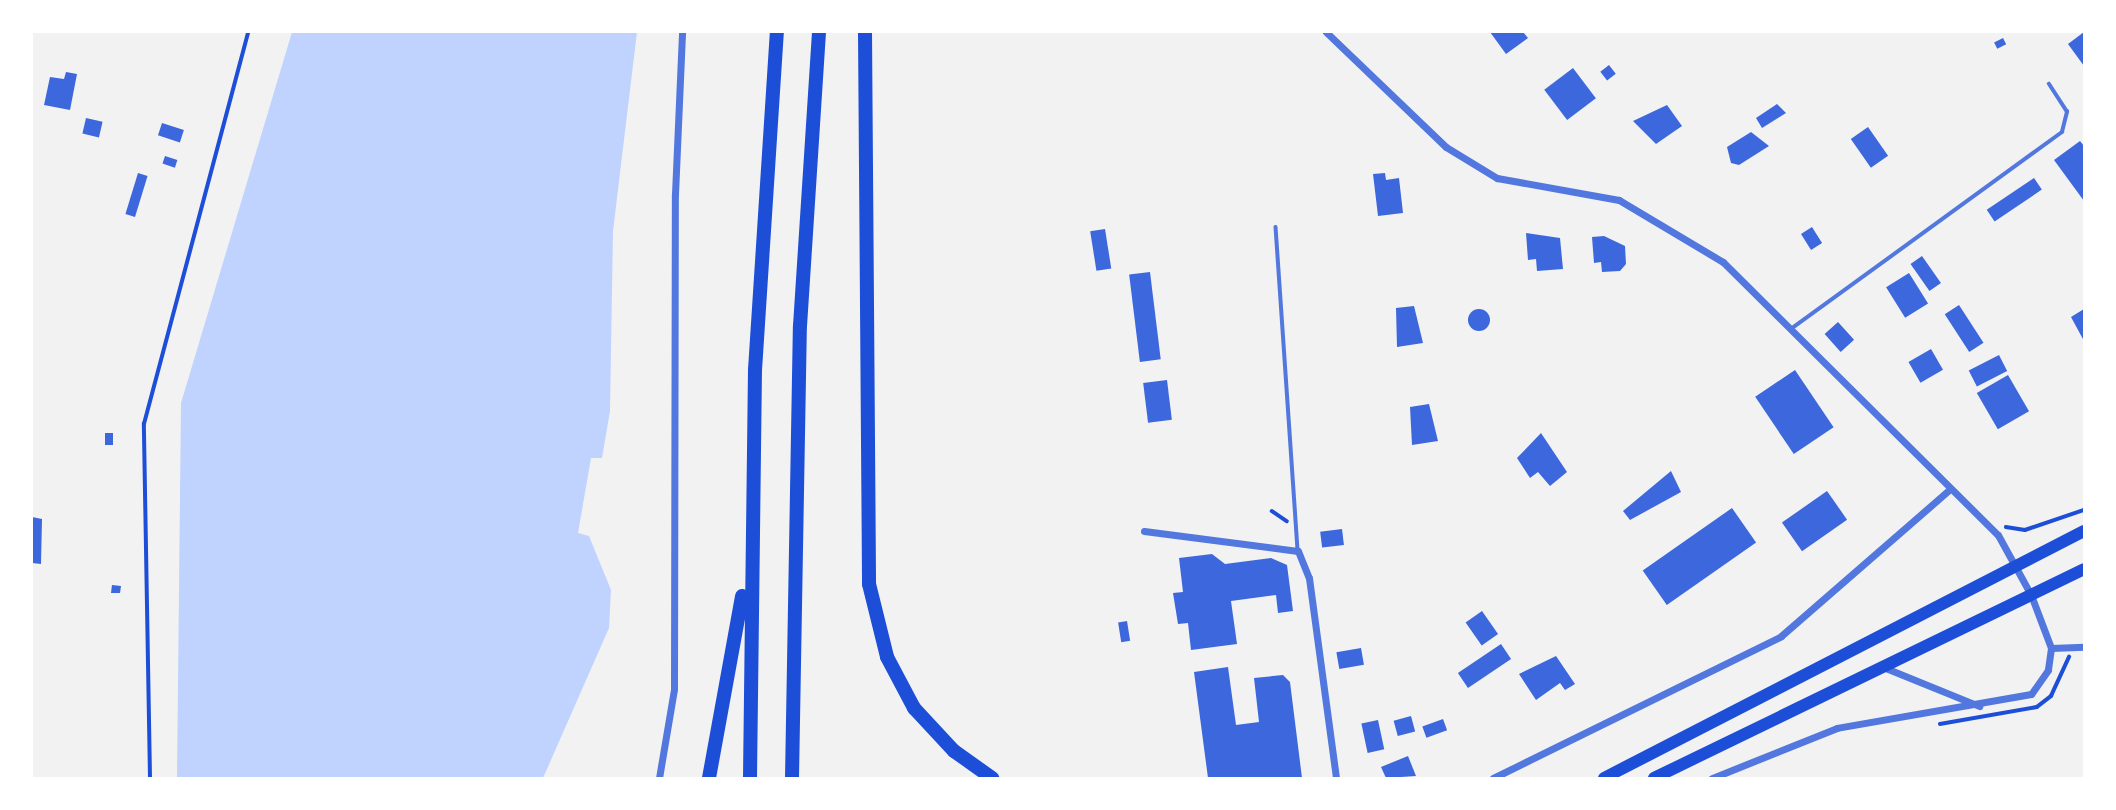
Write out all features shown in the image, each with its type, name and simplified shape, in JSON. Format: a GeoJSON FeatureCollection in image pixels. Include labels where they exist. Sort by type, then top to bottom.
{"type":"FeatureCollection","features":[{"type":"Feature","properties":{"kind":"highway"},"geometry":{"type":"LineString","coordinates":[[750,779],[750,535],[777,32]]}},
{"type":"Feature","properties":{"kind":"highway"},"geometry":{"type":"LineString","coordinates":[[794,779],[791,749],[800,326],[819,32]]}},
{"type":"Feature","properties":{"kind":"highway"},"geometry":{"type":"LineString","coordinates":[[865,32],[869,584],[887,657],[914,708],[947,744],[992,779]]}},
{"type":"Feature","properties":{"kind":"highway"},"geometry":{"type":"LineString","coordinates":[[709,779],[750,535]]}},
{"type":"Feature","properties":{"kind":"main road"},"geometry":{"type":"LineString","coordinates":[[1604,779],[2084,531]]}},
{"type":"Feature","properties":{"kind":"main road"},"geometry":{"type":"LineString","coordinates":[[1654,779],[2084,569]]}},
{"type":"Feature","properties":{"kind":"street"},"geometry":{"type":"LineString","coordinates":[[659,779],[674,689],[675,194],[682,32]]}},
{"type":"Feature","properties":{"kind":"street"},"geometry":{"type":"LineString","coordinates":[[1326,32],[1446,147],[1497,178],[1619,200],[1678,229],[1791,329],[1998,535],[2031,595],[2051,648],[2049,670],[2031,694],[1979,706],[1837,728],[1712,779]]}},
{"type":"Feature","properties":{"kind":"street"},"geometry":{"type":"LineString","coordinates":[[1493,779],[1781,636],[1950,490]]}},
{"type":"Feature","properties":{"kind":"street"},"geometry":{"type":"LineString","coordinates":[[1144,531],[1298,551],[1309,578],[1336,779]]}},
{"type":"Feature","properties":{"kind":"street"},"geometry":{"type":"LineString","coordinates":[[2051,648],[2084,647]]}},
{"type":"Feature","properties":{"kind":"street"},"geometry":{"type":"LineString","coordinates":[[1883,667],[1979,706]]}},
{"type":"Feature","properties":{"kind":"lane"},"geometry":{"type":"LineString","coordinates":[[1791,329],[2062,132],[2067,112],[2049,85]]}},
{"type":"Feature","properties":{"kind":"lane"},"geometry":{"type":"LineString","coordinates":[[1276,227],[1298,551]]}},
{"type":"Feature","properties":{"kind":"path"},"geometry":{"type":"LineString","coordinates":[[149,779],[144,424],[248,32]]}},
{"type":"Feature","properties":{"kind":"path"},"geometry":{"type":"LineString","coordinates":[[1996,517],[2025,530],[2084,510]]}},
{"type":"Feature","properties":{"kind":"water"},"geometry":{"type":"Polygon","coordinates":[[[292,32],[637,32],[613,231],[610,411],[602,458],[591,458],[578,533],[589,536],[611,590],[609,628],[543,778],[177,778],[181,403],[292,32]]]}},
{"type":"Feature","properties":{"kind":"building"},"geometry":{"type":"Polygon","coordinates":[[[1490,32],[1523,32],[1528,38],[1506,54],[1490,32]]]}},
{"type":"Feature","properties":{"kind":"building"},"geometry":{"type":"Polygon","coordinates":[[[2084,32],[2084,66],[2068,44],[2084,32]]]}},
{"type":"Feature","properties":{"kind":"building"},"geometry":{"type":"Polygon","coordinates":[[[2003,38],[2006,44],[1997,49],[1994,43],[2003,38]]]}},
{"type":"Feature","properties":{"kind":"building"},"geometry":{"type":"Polygon","coordinates":[[[1609,65],[1616,74],[1607,80],[1600,72],[1609,65]]]}},
{"type":"Feature","properties":{"kind":"building"},"geometry":{"type":"Polygon","coordinates":[[[1573,68],[1596,98],[1567,120],[1544,90],[1573,68]]]}},
{"type":"Feature","properties":{"kind":"building"},"geometry":{"type":"Polygon","coordinates":[[[66,72],[77,74],[70,110],[44,105],[50,77],[64,79],[66,72]]]}},
{"type":"Feature","properties":{"kind":"building"},"geometry":{"type":"Polygon","coordinates":[[[1777,104],[1786,113],[1762,128],[1756,118],[1777,104]]]}},
{"type":"Feature","properties":{"kind":"building"},"geometry":{"type":"Polygon","coordinates":[[[1667,105],[1682,126],[1656,144],[1633,121],[1667,105]]]}},
{"type":"Feature","properties":{"kind":"building"},"geometry":{"type":"Polygon","coordinates":[[[86,118],[103,122],[99,137],[82,134],[86,118]]]}},
{"type":"Feature","properties":{"kind":"building"},"geometry":{"type":"Polygon","coordinates":[[[162,123],[184,130],[180,142],[158,135],[162,123]]]}},
{"type":"Feature","properties":{"kind":"building"},"geometry":{"type":"Polygon","coordinates":[[[1868,127],[1888,156],[1871,168],[1851,139],[1868,127]]]}},
{"type":"Feature","properties":{"kind":"building"},"geometry":{"type":"Polygon","coordinates":[[[1751,132],[1769,146],[1739,165],[1731,163],[1727,147],[1751,132]]]}},
{"type":"Feature","properties":{"kind":"building"},"geometry":{"type":"Polygon","coordinates":[[[2080,141],[2084,146],[2084,201],[2054,160],[2080,141]]]}},
{"type":"Feature","properties":{"kind":"building"},"geometry":{"type":"Polygon","coordinates":[[[165,156],[177,160],[175,168],[163,164],[165,156]]]}},
{"type":"Feature","properties":{"kind":"building"},"geometry":{"type":"Polygon","coordinates":[[[138,173],[148,176],[135,217],[125,214],[138,173]]]}},
{"type":"Feature","properties":{"kind":"building"},"geometry":{"type":"Polygon","coordinates":[[[1385,173],[1386,180],[1399,178],[1403,213],[1378,216],[1373,174],[1385,173]]]}},
{"type":"Feature","properties":{"kind":"building"},"geometry":{"type":"Polygon","coordinates":[[[2034,178],[2042,190],[1995,221],[1987,210],[2034,178]]]}},
{"type":"Feature","properties":{"kind":"building"},"geometry":{"type":"Polygon","coordinates":[[[1812,227],[1822,243],[1811,250],[1801,234],[1812,227]]]}},
{"type":"Feature","properties":{"kind":"building"},"geometry":{"type":"Polygon","coordinates":[[[1105,229],[1111,269],[1096,271],[1090,231],[1105,229]]]}},
{"type":"Feature","properties":{"kind":"building"},"geometry":{"type":"Polygon","coordinates":[[[1526,233],[1560,238],[1563,269],[1537,271],[1536,259],[1528,260],[1526,233]]]}},
{"type":"Feature","properties":{"kind":"building"},"geometry":{"type":"Polygon","coordinates":[[[1604,236],[1625,246],[1626,264],[1620,271],[1602,272],[1601,262],[1594,263],[1592,237],[1604,236]]]}},
{"type":"Feature","properties":{"kind":"building"},"geometry":{"type":"Polygon","coordinates":[[[1922,256],[1941,283],[1929,291],[1911,264],[1922,256]]]}},
{"type":"Feature","properties":{"kind":"building"},"geometry":{"type":"Polygon","coordinates":[[[1150,272],[1161,359],[1140,362],[1129,275],[1150,272]]]}},
{"type":"Feature","properties":{"kind":"building"},"geometry":{"type":"Polygon","coordinates":[[[1909,273],[1928,304],[1905,318],[1886,287],[1909,273]]]}},
{"type":"Feature","properties":{"kind":"building"},"geometry":{"type":"Polygon","coordinates":[[[1959,305],[1984,343],[1969,352],[1945,314],[1959,305]]]}},
{"type":"Feature","properties":{"kind":"building"},"geometry":{"type":"Polygon","coordinates":[[[1414,306],[1423,343],[1397,347],[1396,308],[1414,306]]]}},
{"type":"Feature","properties":{"kind":"building"},"geometry":{"type":"Polygon","coordinates":[[[1479,309],[1489,316],[1490,320],[1483,330],[1479,331],[1469,324],[1468,320],[1475,310],[1479,309]]]}},
{"type":"Feature","properties":{"kind":"building"},"geometry":{"type":"Polygon","coordinates":[[[2084,309],[2084,341],[2071,317],[2084,309]]]}},
{"type":"Feature","properties":{"kind":"building"},"geometry":{"type":"Polygon","coordinates":[[[1838,322],[1854,340],[1841,352],[1825,334],[1838,322]]]}},
{"type":"Feature","properties":{"kind":"building"},"geometry":{"type":"Polygon","coordinates":[[[1931,349],[1943,370],[1920,383],[1908,362],[1931,349]]]}},
{"type":"Feature","properties":{"kind":"building"},"geometry":{"type":"Polygon","coordinates":[[[1999,355],[2007,371],[1977,386],[1969,370],[1999,355]]]}},
{"type":"Feature","properties":{"kind":"building"},"geometry":{"type":"Polygon","coordinates":[[[1795,370],[1834,427],[1794,454],[1755,397],[1795,370]]]}},
{"type":"Feature","properties":{"kind":"building"},"geometry":{"type":"Polygon","coordinates":[[[2008,375],[2029,411],[1998,429],[1977,393],[2008,375]]]}},
{"type":"Feature","properties":{"kind":"building"},"geometry":{"type":"Polygon","coordinates":[[[1167,380],[1172,420],[1148,423],[1143,383],[1167,380]]]}},
{"type":"Feature","properties":{"kind":"building"},"geometry":{"type":"Polygon","coordinates":[[[1429,404],[1438,441],[1412,445],[1410,407],[1429,404]]]}},
{"type":"Feature","properties":{"kind":"building"},"geometry":{"type":"Polygon","coordinates":[[[105,433],[113,433],[113,445],[105,445],[105,433]]]}},
{"type":"Feature","properties":{"kind":"building"},"geometry":{"type":"Polygon","coordinates":[[[1541,433],[1567,472],[1550,486],[1538,472],[1530,478],[1517,458],[1541,433]]]}},
{"type":"Feature","properties":{"kind":"building"},"geometry":{"type":"Polygon","coordinates":[[[1671,471],[1681,492],[1630,520],[1623,511],[1671,471]]]}},
{"type":"Feature","properties":{"kind":"building"},"geometry":{"type":"Polygon","coordinates":[[[1827,491],[1847,520],[1802,551],[1782,523],[1827,491]]]}},
{"type":"Feature","properties":{"kind":"building"},"geometry":{"type":"Polygon","coordinates":[[[1732,508],[1756,542],[1667,605],[1643,571],[1732,508]]]}},
{"type":"Feature","properties":{"kind":"building"},"geometry":{"type":"Polygon","coordinates":[[[32,517],[42,519],[41,564],[32,563],[32,517]]]}},
{"type":"Feature","properties":{"kind":"building"},"geometry":{"type":"Polygon","coordinates":[[[1342,529],[1344,545],[1322,548],[1320,532],[1342,529]]]}},
{"type":"Feature","properties":{"kind":"building"},"geometry":{"type":"Polygon","coordinates":[[[1212,554],[1225,564],[1271,558],[1287,565],[1293,611],[1278,613],[1276,595],[1231,601],[1237,644],[1191,650],[1188,623],[1178,624],[1173,593],[1183,592],[1179,558],[1212,554]]]}},
{"type":"Feature","properties":{"kind":"building"},"geometry":{"type":"Polygon","coordinates":[[[112,585],[121,586],[120,593],[111,593],[112,585]]]}},
{"type":"Feature","properties":{"kind":"building"},"geometry":{"type":"Polygon","coordinates":[[[1482,611],[1498,634],[1482,645],[1466,622],[1482,611]]]}},
{"type":"Feature","properties":{"kind":"building"},"geometry":{"type":"Polygon","coordinates":[[[1127,621],[1130,641],[1121,642],[1118,622],[1127,621]]]}},
{"type":"Feature","properties":{"kind":"building"},"geometry":{"type":"Polygon","coordinates":[[[1501,644],[1511,659],[1468,688],[1458,673],[1501,644]]]}},
{"type":"Feature","properties":{"kind":"building"},"geometry":{"type":"Polygon","coordinates":[[[1361,648],[1364,665],[1339,669],[1336,652],[1361,648]]]}},
{"type":"Feature","properties":{"kind":"building"},"geometry":{"type":"Polygon","coordinates":[[[1556,656],[1575,684],[1565,690],[1560,683],[1536,700],[1519,674],[1556,656]]]}},
{"type":"Feature","properties":{"kind":"building"},"geometry":{"type":"Polygon","coordinates":[[[1228,667],[1236,725],[1259,722],[1254,678],[1283,675],[1290,682],[1302,778],[1208,778],[1194,672],[1228,667]]]}},
{"type":"Feature","properties":{"kind":"building"},"geometry":{"type":"Polygon","coordinates":[[[1411,716],[1415,731],[1398,736],[1394,721],[1411,716]]]}},
{"type":"Feature","properties":{"kind":"building"},"geometry":{"type":"Polygon","coordinates":[[[1443,719],[1447,730],[1426,738],[1422,727],[1443,719]]]}},
{"type":"Feature","properties":{"kind":"building"},"geometry":{"type":"Polygon","coordinates":[[[1378,720],[1384,749],[1368,753],[1361,724],[1378,720]]]}},
{"type":"Feature","properties":{"kind":"building"},"geometry":{"type":"Polygon","coordinates":[[[1408,756],[1416,776],[1386,778],[1381,767],[1408,756]]]}}]}
